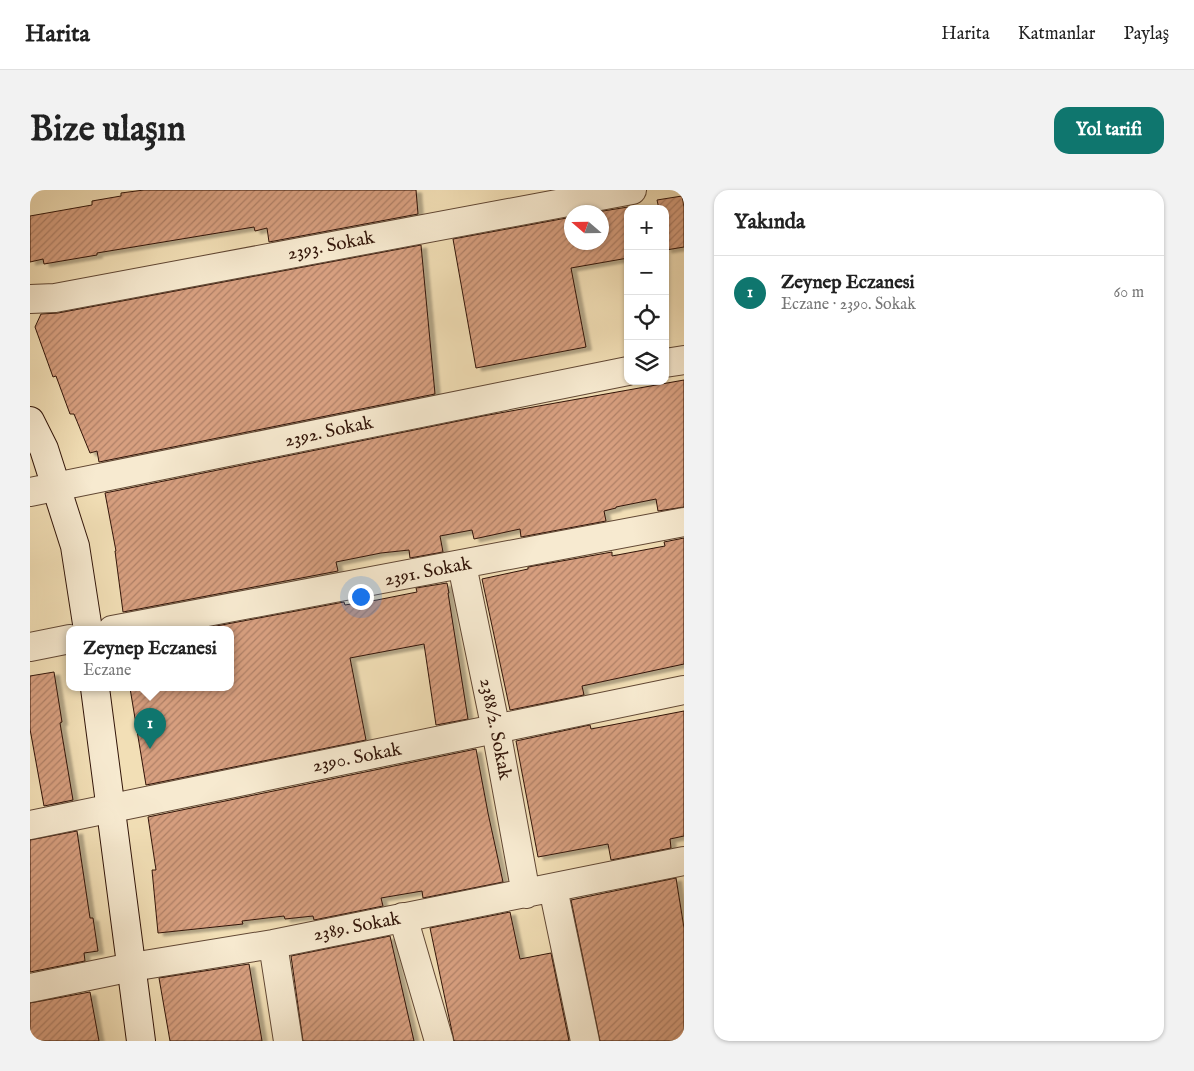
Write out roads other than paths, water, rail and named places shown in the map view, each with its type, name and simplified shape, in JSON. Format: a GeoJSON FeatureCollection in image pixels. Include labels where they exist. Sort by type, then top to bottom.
{"type":"FeatureCollection","features":[{"type":"Feature","properties":{"kind":"street","name":"2393. Sokak"},"geometry":{"type":"LineString","coordinates":[[30,299],[55,298],[632,190]]}},
{"type":"Feature","properties":{"kind":"street"},"geometry":{"type":"LineString","coordinates":[[669,362],[684,360]]}},
{"type":"Feature","properties":{"kind":"street","name":"2392. Sokak"},"geometry":{"type":"LineString","coordinates":[[30,492],[624,372]]}},
{"type":"Feature","properties":{"kind":"street"},"geometry":{"type":"LineString","coordinates":[[30,421],[44,449],[75,546],[87,626]]}},
{"type":"Feature","properties":{"kind":"street","name":"2391. Sokak"},"geometry":{"type":"LineString","coordinates":[[134,626],[684,522]]}},
{"type":"Feature","properties":{"kind":"street","name":"2388/2. Sokak"},"geometry":{"type":"LineString","coordinates":[[462,565],[496,730],[526,894]]}},
{"type":"Feature","properties":{"kind":"street"},"geometry":{"type":"LineString","coordinates":[[30,647],[66,639]]}},
{"type":"Feature","properties":{"kind":"street","name":"2390. Sokak"},"geometry":{"type":"LineString","coordinates":[[30,825],[684,690]]}},
{"type":"Feature","properties":{"kind":"street"},"geometry":{"type":"LineString","coordinates":[[95,691],[141,1041]]}},
{"type":"Feature","properties":{"kind":"street","name":"2389. Sokak"},"geometry":{"type":"LineString","coordinates":[[30,988],[132,967],[272,944],[684,861]]}},
{"type":"Feature","properties":{"kind":"street"},"geometry":{"type":"LineString","coordinates":[[553,888],[585,1041]]}},
{"type":"Feature","properties":{"kind":"street"},"geometry":{"type":"LineString","coordinates":[[403,917],[439,1041]]}},
{"type":"Feature","properties":{"kind":"street"},"geometry":{"type":"LineString","coordinates":[[272,944],[288,1041]]}},
{"type":"Feature","properties":{"kind":"place","name":"Zeynep Eczanesi"},"geometry":{"type":"Point","coordinates":[150,749]}}]}
